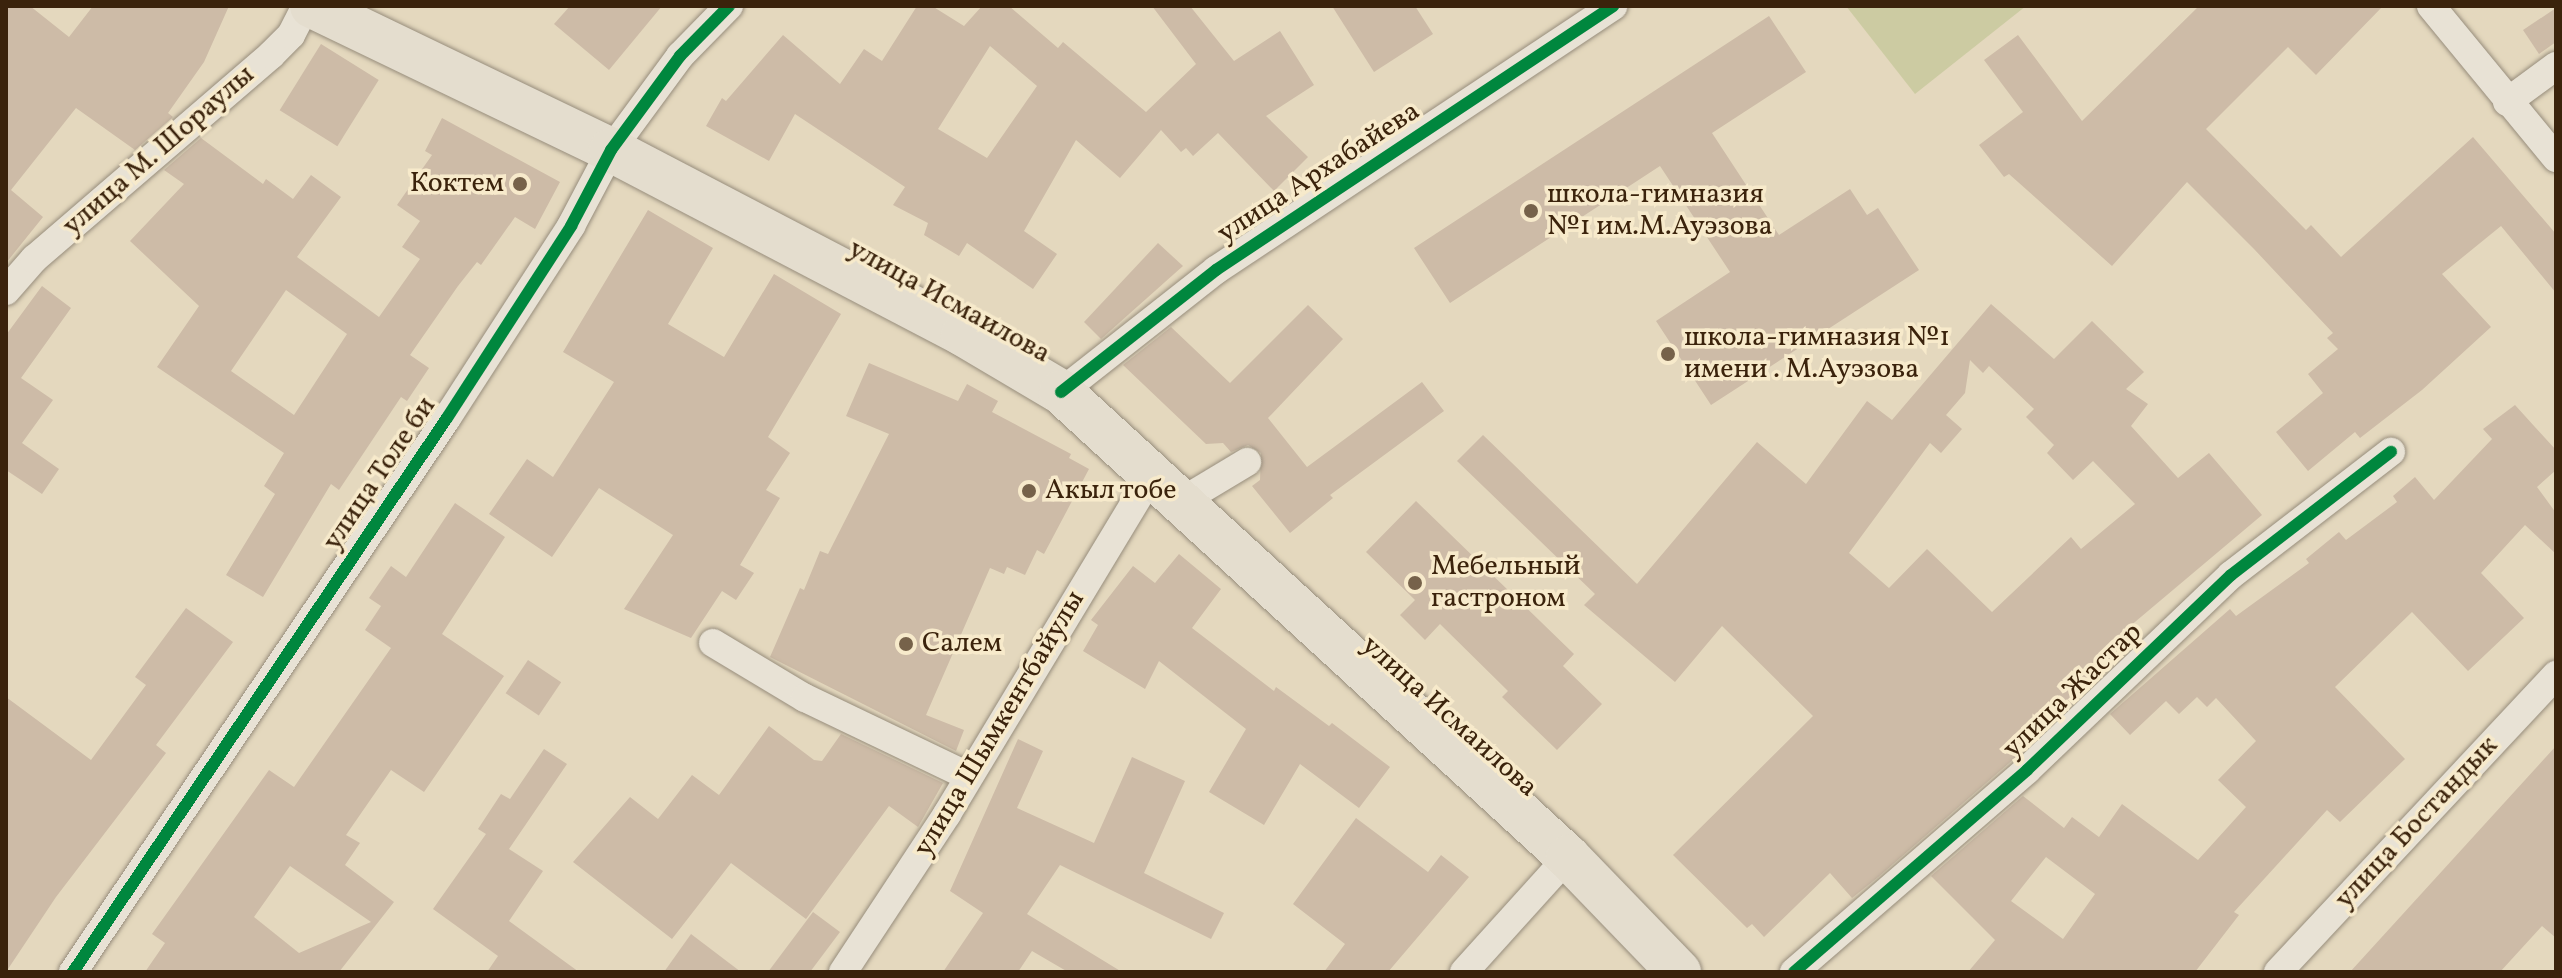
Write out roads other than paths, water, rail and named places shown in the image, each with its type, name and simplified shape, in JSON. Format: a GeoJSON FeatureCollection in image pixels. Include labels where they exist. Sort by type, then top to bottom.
{"type":"FeatureCollection","features":[{"type":"Feature","properties":{"kind":"main road","name":"улица Исмаилова"},"geometry":{"type":"LineString","coordinates":[[309,6],[611,150],[963,334],[1061,392],[1568,857],[1679,972]]}},
{"type":"Feature","properties":{"kind":"street","name":"улица М. Шораулы"},"geometry":{"type":"LineString","coordinates":[[6,291],[34,259],[271,55],[291,35],[309,6]]}},
{"type":"Feature","properties":{"kind":"street","name":"улица Толе би"},"geometry":{"type":"LineString","coordinates":[[73,972],[447,418],[571,226],[611,150],[680,56],[729,6]]}},
{"type":"Feature","properties":{"kind":"street","name":"улица Архабайева"},"geometry":{"type":"LineString","coordinates":[[1061,392],[1216,270],[1613,6]]}},
{"type":"Feature","properties":{"kind":"street"},"geometry":{"type":"LineString","coordinates":[[2431,6],[2556,158]]}},
{"type":"Feature","properties":{"kind":"street"},"geometry":{"type":"LineString","coordinates":[[2507,102],[2556,66]]}},
{"type":"Feature","properties":{"kind":"street","name":"улица Жастар"},"geometry":{"type":"LineString","coordinates":[[1794,972],[2027,770],[2231,575],[2391,452]]}},
{"type":"Feature","properties":{"kind":"street"},"geometry":{"type":"LineString","coordinates":[[1168,487],[1247,462]]}},
{"type":"Feature","properties":{"kind":"street","name":"улица Шымкентбайулы"},"geometry":{"type":"LineString","coordinates":[[843,972],[947,814],[966,775],[1168,487]]}},
{"type":"Feature","properties":{"kind":"street"},"geometry":{"type":"LineString","coordinates":[[713,643],[805,698],[966,775]]}},
{"type":"Feature","properties":{"kind":"street","name":"улица Бостандык"},"geometry":{"type":"LineString","coordinates":[[2278,972],[2556,675]]}},
{"type":"Feature","properties":{"kind":"street"},"geometry":{"type":"LineString","coordinates":[[1464,972],[1568,857]]}},
{"type":"Feature","properties":{"kind":"place","name":"Коктем"},"geometry":{"type":"Point","coordinates":[520,184]}},
{"type":"Feature","properties":{"kind":"place","name":"школа-гимназия №1 им.М.Ауэзова"},"geometry":{"type":"Point","coordinates":[1531,211]}},
{"type":"Feature","properties":{"kind":"place","name":"школа-гимназия №1 имени . М.Ауэзова"},"geometry":{"type":"Point","coordinates":[1668,354]}},
{"type":"Feature","properties":{"kind":"place","name":"Акыл тобе"},"geometry":{"type":"Point","coordinates":[1029,491]}},
{"type":"Feature","properties":{"kind":"place","name":"Мебельный гастроном"},"geometry":{"type":"Point","coordinates":[1415,583]}},
{"type":"Feature","properties":{"kind":"place","name":"Салем"},"geometry":{"type":"Point","coordinates":[906,644]}}]}
